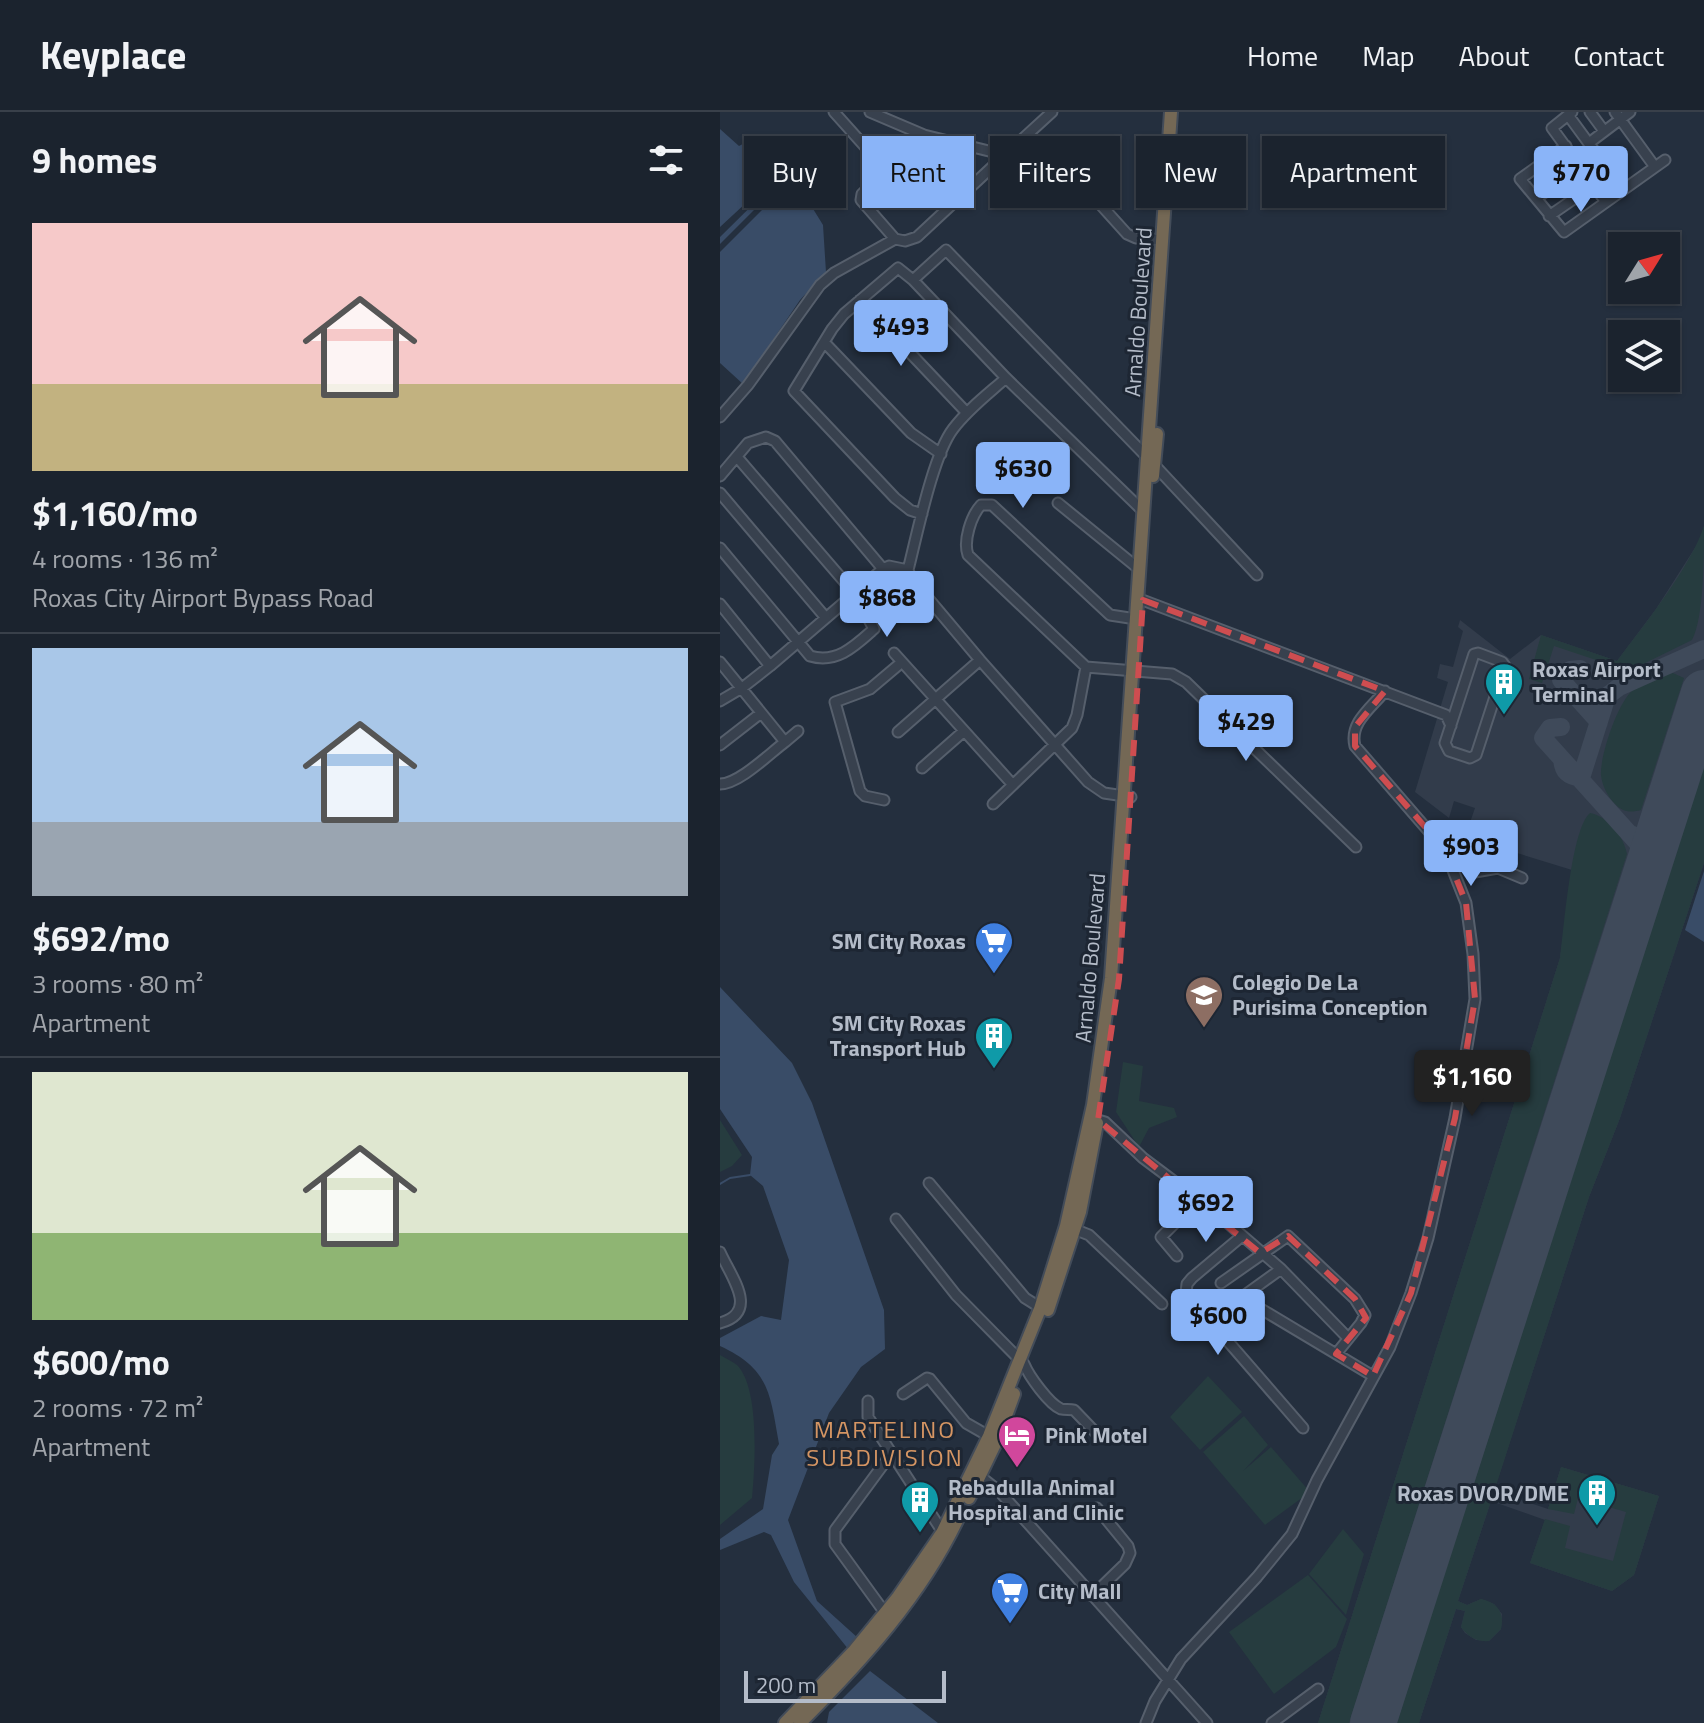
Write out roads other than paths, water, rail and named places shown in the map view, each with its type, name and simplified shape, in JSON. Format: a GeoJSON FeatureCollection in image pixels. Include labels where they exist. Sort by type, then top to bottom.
{"type":"FeatureCollection","features":[{"type":"Feature","properties":{"kind":"highway","name":"Arnaldo Boulevard"},"geometry":{"type":"LineString","coordinates":[[1171,112],[1174,129]]}},
{"type":"Feature","properties":{"kind":"highway","name":"Arnaldo Boulevard"},"geometry":{"type":"LineString","coordinates":[[1174,136],[1179,112]]}},
{"type":"Feature","properties":{"kind":"highway","name":"Arnaldo Boulevard"},"geometry":{"type":"LineString","coordinates":[[1164,266],[1163,240],[1169,208]]}},
{"type":"Feature","properties":{"kind":"highway","name":"Arnaldo Boulevard"},"geometry":{"type":"LineString","coordinates":[[800,1723],[889,1618],[945,1536],[993,1438],[1044,1310],[1070,1228],[1097,1111],[1115,978],[1169,208]]}},
{"type":"Feature","properties":{"kind":"highway","name":"Arnaldo Boulevard"},"geometry":{"type":"LineString","coordinates":[[1135,671],[1139,569],[1145,531],[1143,511],[1150,460]]}},
{"type":"Feature","properties":{"kind":"highway","name":"Arnaldo Boulevard"},"geometry":{"type":"LineString","coordinates":[[785,1723],[889,1618]]}},
{"type":"Feature","properties":{"kind":"street"},"geometry":{"type":"LineString","coordinates":[[834,112],[886,170],[862,194],[861,200],[895,239],[905,241],[917,237],[990,169]]}},
{"type":"Feature","properties":{"kind":"street"},"geometry":{"type":"LineString","coordinates":[[870,112],[924,135],[990,151]]}},
{"type":"Feature","properties":{"kind":"street"},"geometry":{"type":"LineString","coordinates":[[1026,136],[1052,112]]}},
{"type":"Feature","properties":{"kind":"street"},"geometry":{"type":"LineString","coordinates":[[1590,112],[1604,131]]}},
{"type":"Feature","properties":{"kind":"street"},"geometry":{"type":"LineString","coordinates":[[1589,143],[1618,116],[1630,112]]}},
{"type":"Feature","properties":{"kind":"street"},"geometry":{"type":"LineString","coordinates":[[1606,202],[1552,128],[1570,114],[1623,190]]}},
{"type":"Feature","properties":{"kind":"street"},"geometry":{"type":"LineString","coordinates":[[1618,116],[1655,167]]}},
{"type":"Feature","properties":{"kind":"street"},"geometry":{"type":"LineString","coordinates":[[1566,146],[1520,179],[1564,232],[1665,160]]}},
{"type":"Feature","properties":{"kind":"street"},"geometry":{"type":"LineString","coordinates":[[1536,198],[1582,168]]}},
{"type":"Feature","properties":{"kind":"street"},"geometry":{"type":"LineString","coordinates":[[1549,216],[1594,185]]}},
{"type":"Feature","properties":{"kind":"street"},"geometry":{"type":"LineString","coordinates":[[1104,208],[1127,234],[1136,238],[1163,240]]}},
{"type":"Feature","properties":{"kind":"street"},"geometry":{"type":"LineString","coordinates":[[720,417],[748,385],[820,285],[834,273],[895,239]]}},
{"type":"Feature","properties":{"kind":"street"},"geometry":{"type":"LineString","coordinates":[[913,280],[946,250],[1257,575]]}},
{"type":"Feature","properties":{"kind":"street"},"geometry":{"type":"LineString","coordinates":[[922,514],[910,510],[895,498],[794,391],[844,314],[898,268],[1143,511]]}},
{"type":"Feature","properties":{"kind":"street"},"geometry":{"type":"LineString","coordinates":[[860,300],[967,413]]}},
{"type":"Feature","properties":{"kind":"street"},"geometry":{"type":"LineString","coordinates":[[824,342],[911,433],[941,454]]}},
{"type":"Feature","properties":{"kind":"street"},"geometry":{"type":"LineString","coordinates":[[910,574],[922,514],[951,432],[1006,378]]}},
{"type":"Feature","properties":{"kind":"street"},"geometry":{"type":"LineString","coordinates":[[720,476],[748,443],[766,437],[775,441],[887,574],[910,574]]}},
{"type":"Feature","properties":{"kind":"street"},"geometry":{"type":"LineString","coordinates":[[720,548],[810,656],[823,660],[843,654],[874,629],[855,594],[737,457]]}},
{"type":"Feature","properties":{"kind":"street"},"geometry":{"type":"LineString","coordinates":[[720,493],[826,618]]}},
{"type":"Feature","properties":{"kind":"street"},"geometry":{"type":"LineString","coordinates":[[1058,503],[1139,569]]}},
{"type":"Feature","properties":{"kind":"street"},"geometry":{"type":"LineString","coordinates":[[1136,619],[1110,615],[992,505],[981,505],[977,510],[965,546],[968,555],[1086,667],[1172,674],[1186,682],[1356,847]]}},
{"type":"Feature","properties":{"kind":"street"},"geometry":{"type":"LineString","coordinates":[[720,701],[770,666],[883,569]]}},
{"type":"Feature","properties":{"kind":"street"},"geometry":{"type":"LineString","coordinates":[[910,574],[980,660],[1088,782],[1104,793],[1127,797]]}},
{"type":"Feature","properties":{"kind":"street"},"geometry":{"type":"LineString","coordinates":[[1140,599],[1446,715],[1451,726]]}},
{"type":"Feature","properties":{"kind":"street"},"geometry":{"type":"LineString","coordinates":[[720,604],[770,666]]}},
{"type":"Feature","properties":{"kind":"street"},"geometry":{"type":"LineString","coordinates":[[894,653],[1013,785]]}},
{"type":"Feature","properties":{"kind":"street"},"geometry":{"type":"LineString","coordinates":[[1474,654],[1504,664],[1474,757],[1453,752],[1447,747],[1445,743],[1451,726],[1474,654]]}},
{"type":"Feature","properties":{"kind":"street"},"geometry":{"type":"LineString","coordinates":[[898,732],[980,660]]}},
{"type":"Feature","properties":{"kind":"street"},"geometry":{"type":"LineString","coordinates":[[720,662],[785,742]]}},
{"type":"Feature","properties":{"kind":"street"},"geometry":{"type":"LineString","coordinates":[[884,800],[865,796],[860,791],[835,702],[870,689],[902,662]]}},
{"type":"Feature","properties":{"kind":"street"},"geometry":{"type":"LineString","coordinates":[[993,804],[1072,728],[1086,667]]}},
{"type":"Feature","properties":{"kind":"street"},"geometry":{"type":"LineString","coordinates":[[1385,691],[1355,727],[1352,735],[1355,746],[1461,865],[1475,872],[1498,868],[1522,878]]}},
{"type":"Feature","properties":{"kind":"street"},"geometry":{"type":"LineString","coordinates":[[1446,715],[1457,709]]}},
{"type":"Feature","properties":{"kind":"street"},"geometry":{"type":"LineString","coordinates":[[720,745],[761,713]]}},
{"type":"Feature","properties":{"kind":"street"},"geometry":{"type":"LineString","coordinates":[[720,784],[740,776],[798,731]]}},
{"type":"Feature","properties":{"kind":"street"},"geometry":{"type":"LineString","coordinates":[[922,768],[964,731]]}},
{"type":"Feature","properties":{"kind":"street"},"geometry":{"type":"LineString","coordinates":[[1445,850],[1463,830]]}},
{"type":"Feature","properties":{"kind":"street"},"geometry":{"type":"LineString","coordinates":[[1146,1723],[1155,1701],[1181,1659],[1292,1534],[1317,1480],[1390,1347],[1411,1293],[1428,1238],[1455,1118],[1473,1014],[1473,954],[1466,903],[1445,850]]}},
{"type":"Feature","properties":{"kind":"street"},"geometry":{"type":"LineString","coordinates":[[1097,1111],[1143,1158],[1281,1269],[1348,1338]]}},
{"type":"Feature","properties":{"kind":"street"},"geometry":{"type":"LineString","coordinates":[[929,1183],[1025,1298],[1044,1310]]}},
{"type":"Feature","properties":{"kind":"street"},"geometry":{"type":"LineString","coordinates":[[1177,1256],[1161,1237],[1198,1200]]}},
{"type":"Feature","properties":{"kind":"street"},"geometry":{"type":"LineString","coordinates":[[896,1219],[956,1295],[1021,1362],[1052,1402],[1060,1408],[1074,1410],[1098,1435]]}},
{"type":"Feature","properties":{"kind":"street"},"geometry":{"type":"LineString","coordinates":[[1070,1228],[1089,1235],[1162,1304]]}},
{"type":"Feature","properties":{"kind":"street"},"geometry":{"type":"LineString","coordinates":[[1242,1236],[1192,1278],[1187,1284],[1186,1293],[1303,1428]]}},
{"type":"Feature","properties":{"kind":"street"},"geometry":{"type":"LineString","coordinates":[[1221,1283],[1288,1236],[1355,1299],[1365,1315],[1336,1354]]}},
{"type":"Feature","properties":{"kind":"street"},"geometry":{"type":"LineString","coordinates":[[720,1252],[742,1301],[739,1313],[731,1320],[720,1323]]}},
{"type":"Feature","properties":{"kind":"street"},"geometry":{"type":"LineString","coordinates":[[1281,1269],[1245,1295],[1246,1300],[1373,1376]]}},
{"type":"Feature","properties":{"kind":"street"},"geometry":{"type":"LineString","coordinates":[[903,1394],[930,1379],[966,1423],[993,1438]]}},
{"type":"Feature","properties":{"kind":"street"},"geometry":{"type":"LineString","coordinates":[[868,1401],[868,1417],[945,1536]]}},
{"type":"Feature","properties":{"kind":"street"},"geometry":{"type":"LineString","coordinates":[[889,1618],[835,1544],[835,1530],[891,1454]]}},
{"type":"Feature","properties":{"kind":"street"},"geometry":{"type":"LineString","coordinates":[[976,1473],[999,1491],[1207,1723]]}},
{"type":"Feature","properties":{"kind":"street"},"geometry":{"type":"LineString","coordinates":[[1092,1596],[1125,1564],[1130,1553],[1128,1546],[1097,1508]]}},
{"type":"Feature","properties":{"kind":"street"},"geometry":{"type":"LineString","coordinates":[[1272,1723],[1318,1689]]}},
{"type":"Feature","properties":{"kind":"water"},"geometry":{"type":"Polygon","coordinates":[[[720,129],[739,146],[744,143],[744,205],[720,227],[720,129]]]}},
{"type":"Feature","properties":{"kind":"water"},"geometry":{"type":"Polygon","coordinates":[[[749,208],[756,208],[720,244],[720,237],[749,208]]]}},
{"type":"Feature","properties":{"kind":"water"},"geometry":{"type":"Polygon","coordinates":[[[764,208],[813,208],[823,225],[826,272],[800,300],[743,384],[720,363],[720,252],[764,208]]]}},
{"type":"Feature","properties":{"kind":"water"},"geometry":{"type":"Polygon","coordinates":[[[1704,871],[1704,942],[1685,930],[1704,871]]]}},
{"type":"Feature","properties":{"kind":"water"},"geometry":{"type":"Polygon","coordinates":[[[720,987],[792,1063],[812,1103],[884,1310],[885,1349],[861,1367],[829,1413],[788,1520],[817,1601],[858,1638],[849,1650],[794,1582],[771,1535],[764,1532],[720,1550],[720,1539],[763,1509],[772,1455],[779,1444],[765,1385],[749,1364],[720,1346],[720,1338],[761,1316],[781,1320],[789,1260],[763,1186],[750,1175],[752,1157],[720,1109],[720,987]]]}},
{"type":"Feature","properties":{"kind":"water"},"geometry":{"type":"Polygon","coordinates":[[[870,1671],[938,1723],[827,1723],[829,1712],[870,1671]]]}},
{"type":"Feature","properties":{"kind":"waterway"},"geometry":{"type":"LineString","coordinates":[[720,1184],[730,1178],[750,1175]]}},
{"type":"Feature","properties":{"kind":"place","name":"Roxas Airport Terminal"},"geometry":{"type":"Point","coordinates":[1504,716]}},
{"type":"Feature","properties":{"kind":"place","name":"SM City Roxas"},"geometry":{"type":"Point","coordinates":[994,975]}},
{"type":"Feature","properties":{"kind":"place","name":"Colegio De La Purisima Conception"},"geometry":{"type":"Point","coordinates":[1204,1029]}},
{"type":"Feature","properties":{"kind":"place","name":"SM City Roxas Transport Hub"},"geometry":{"type":"Point","coordinates":[994,1070]}},
{"type":"Feature","properties":{"kind":"place","name":"Pink Motel"},"geometry":{"type":"Point","coordinates":[1017,1469]}},
{"type":"Feature","properties":{"kind":"place","name":"Roxas DVOR/DME"},"geometry":{"type":"Point","coordinates":[1597,1527]}},
{"type":"Feature","properties":{"kind":"place","name":"Rebadulla Animal Hospital and Clinic"},"geometry":{"type":"Point","coordinates":[920,1534]}},
{"type":"Feature","properties":{"kind":"place","name":"City Mall"},"geometry":{"type":"Point","coordinates":[1010,1625]}},
{"type":"Feature","properties":{"kind":"district","name":"MARTELINO SUBDIVISION"},"geometry":{"type":"Point","coordinates":[885,1444]}}]}
